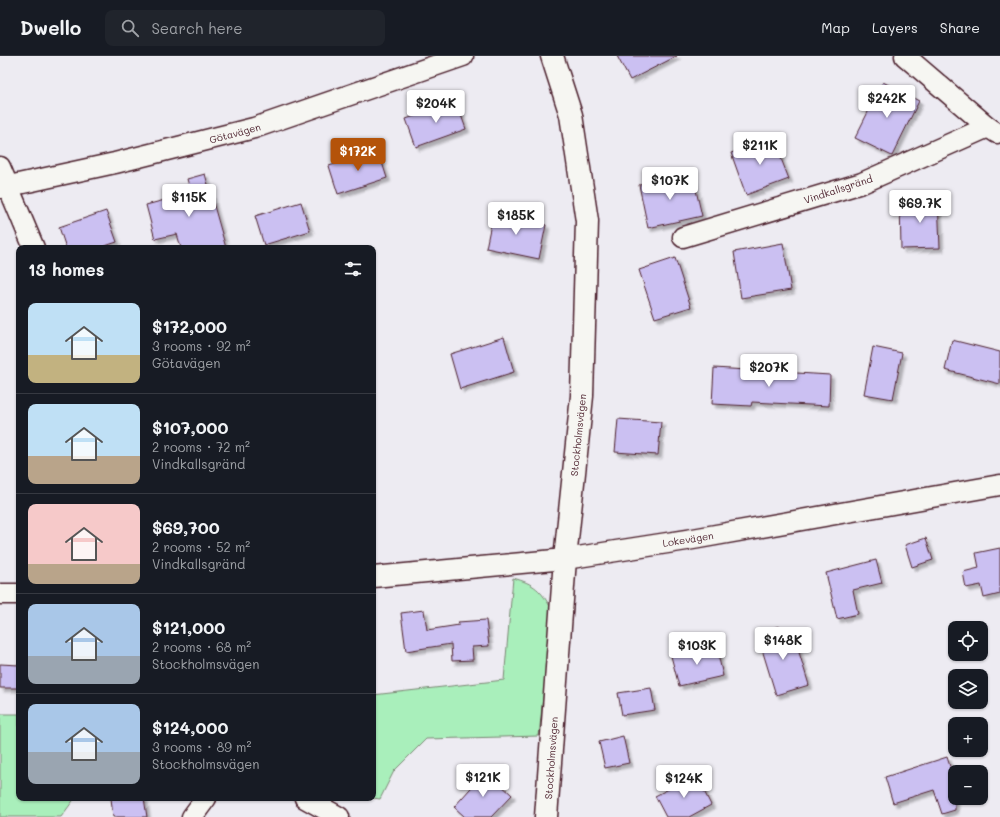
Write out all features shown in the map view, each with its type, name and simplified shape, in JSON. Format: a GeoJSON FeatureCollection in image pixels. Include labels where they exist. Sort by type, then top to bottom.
{"type":"FeatureCollection","features":[{"type":"Feature","properties":{"kind":"street","name":"Götavägen"},"geometry":{"type":"LineString","coordinates":[[2,180],[115,163],[254,128],[463,56]]}},
{"type":"Feature","properties":{"kind":"street","name":"Stockholmsvägen"},"geometry":{"type":"LineString","coordinates":[[546,817],[565,559],[582,396],[587,221],[571,115],[552,56]]}},
{"type":"Feature","properties":{"kind":"street"},"geometry":{"type":"LineString","coordinates":[[905,56],[994,131]]}},
{"type":"Feature","properties":{"kind":"street","name":"Vindkallsgränd"},"geometry":{"type":"LineString","coordinates":[[683,237],[862,183],[994,131]]}},
{"type":"Feature","properties":{"kind":"street"},"geometry":{"type":"LineString","coordinates":[[2,180],[33,245]]}},
{"type":"Feature","properties":{"kind":"street","name":"Lokevägen"},"geometry":{"type":"LineString","coordinates":[[376,577],[565,559],[693,539],[1000,485]]}},
{"type":"Feature","properties":{"kind":"street"},"geometry":{"type":"LineString","coordinates":[[0,594],[16,594]]}},
{"type":"Feature","properties":{"kind":"street"},"geometry":{"type":"LineString","coordinates":[[192,817],[204,801]]}},
{"type":"Feature","properties":{"kind":"street"},"geometry":{"type":"LineString","coordinates":[[310,801],[339,817]]}},
{"type":"Feature","properties":{"kind":"green space"},"geometry":{"type":"Polygon","coordinates":[[[513,578],[532,585],[537,589],[552,610],[539,736],[426,739],[394,771],[380,799],[376,798],[376,695],[504,680],[513,578]]]}},
{"type":"Feature","properties":{"kind":"green space"},"geometry":{"type":"Polygon","coordinates":[[[0,714],[16,714],[16,801],[73,801],[61,817],[0,817],[0,714]]]}},
{"type":"Feature","properties":{"kind":"building"},"geometry":{"type":"Polygon","coordinates":[[[617,56],[677,56],[630,80],[617,56]]]}},
{"type":"Feature","properties":{"kind":"building"},"geometry":{"type":"Polygon","coordinates":[[[883,82],[919,101],[892,156],[855,138],[883,82]]]}},
{"type":"Feature","properties":{"kind":"building"},"geometry":{"type":"Polygon","coordinates":[[[456,101],[466,129],[416,147],[406,119],[456,101]]]}},
{"type":"Feature","properties":{"kind":"building"},"geometry":{"type":"Polygon","coordinates":[[[773,138],[789,179],[746,195],[731,153],[773,138]]]}},
{"type":"Feature","properties":{"kind":"building"},"geometry":{"type":"Polygon","coordinates":[[[378,150],[387,178],[338,194],[329,166],[378,150]]]}},
{"type":"Feature","properties":{"kind":"building"},"geometry":{"type":"Polygon","coordinates":[[[692,173],[702,216],[648,228],[639,185],[692,173]]]}},
{"type":"Feature","properties":{"kind":"building"},"geometry":{"type":"Polygon","coordinates":[[[205,174],[225,245],[180,245],[177,234],[155,239],[146,205],[191,193],[187,179],[205,174]]]}},
{"type":"Feature","properties":{"kind":"building"},"geometry":{"type":"Polygon","coordinates":[[[938,198],[940,248],[901,249],[900,199],[938,198]]]}},
{"type":"Feature","properties":{"kind":"building"},"geometry":{"type":"Polygon","coordinates":[[[301,202],[310,231],[264,245],[255,216],[301,202]]]}},
{"type":"Feature","properties":{"kind":"building"},"geometry":{"type":"Polygon","coordinates":[[[106,211],[117,242],[108,245],[65,245],[59,227],[106,211]]]}},
{"type":"Feature","properties":{"kind":"building"},"geometry":{"type":"Polygon","coordinates":[[[493,214],[546,225],[539,259],[486,248],[493,214]]]}},
{"type":"Feature","properties":{"kind":"building"},"geometry":{"type":"Polygon","coordinates":[[[783,243],[791,290],[741,298],[734,252],[783,243]]]}},
{"type":"Feature","properties":{"kind":"building"},"geometry":{"type":"Polygon","coordinates":[[[675,258],[691,307],[655,318],[639,270],[675,258]]]}},
{"type":"Feature","properties":{"kind":"building"},"geometry":{"type":"Polygon","coordinates":[[[504,337],[514,372],[460,389],[450,354],[504,337]]]}},
{"type":"Feature","properties":{"kind":"building"},"geometry":{"type":"Polygon","coordinates":[[[952,340],[1000,352],[1000,384],[945,370],[952,340]]]}},
{"type":"Feature","properties":{"kind":"building"},"geometry":{"type":"Polygon","coordinates":[[[873,347],[902,353],[893,399],[864,394],[873,347]]]}},
{"type":"Feature","properties":{"kind":"building"},"geometry":{"type":"Polygon","coordinates":[[[714,368],[830,375],[829,406],[752,402],[751,406],[712,404],[714,368]]]}},
{"type":"Feature","properties":{"kind":"building"},"geometry":{"type":"Polygon","coordinates":[[[618,419],[661,422],[658,455],[615,452],[618,419]]]}},
{"type":"Feature","properties":{"kind":"building"},"geometry":{"type":"Polygon","coordinates":[[[926,538],[933,560],[912,567],[905,545],[926,538]]]}},
{"type":"Feature","properties":{"kind":"building"},"geometry":{"type":"Polygon","coordinates":[[[1000,548],[1000,594],[984,598],[981,585],[966,588],[963,572],[979,568],[976,553],[1000,548]]]}},
{"type":"Feature","properties":{"kind":"building"},"geometry":{"type":"Polygon","coordinates":[[[876,560],[882,583],[853,590],[858,614],[837,619],[826,573],[876,560]]]}},
{"type":"Feature","properties":{"kind":"building"},"geometry":{"type":"Polygon","coordinates":[[[424,610],[427,630],[459,625],[458,622],[486,620],[489,646],[472,647],[473,660],[452,661],[451,644],[406,651],[401,613],[424,610]]]}},
{"type":"Feature","properties":{"kind":"building"},"geometry":{"type":"Polygon","coordinates":[[[779,626],[783,639],[794,636],[809,685],[776,695],[757,633],[779,626]]]}},
{"type":"Feature","properties":{"kind":"building"},"geometry":{"type":"Polygon","coordinates":[[[716,645],[723,676],[679,686],[671,656],[716,645]]]}},
{"type":"Feature","properties":{"kind":"building"},"geometry":{"type":"Polygon","coordinates":[[[0,664],[16,665],[16,688],[0,688],[0,664]]]}},
{"type":"Feature","properties":{"kind":"building"},"geometry":{"type":"Polygon","coordinates":[[[651,688],[655,710],[622,715],[618,693],[651,688]]]}},
{"type":"Feature","properties":{"kind":"building"},"geometry":{"type":"Polygon","coordinates":[[[623,736],[629,763],[605,768],[599,742],[623,736]]]}},
{"type":"Feature","properties":{"kind":"building"},"geometry":{"type":"Polygon","coordinates":[[[947,757],[950,765],[948,765],[948,805],[955,805],[955,810],[942,814],[934,790],[893,803],[885,777],[947,757]]]}},
{"type":"Feature","properties":{"kind":"building"},"geometry":{"type":"Polygon","coordinates":[[[486,771],[512,795],[491,817],[465,817],[454,807],[486,771]]]}},
{"type":"Feature","properties":{"kind":"building"},"geometry":{"type":"Polygon","coordinates":[[[696,775],[711,805],[689,817],[666,817],[655,796],[696,775]]]}},
{"type":"Feature","properties":{"kind":"building"},"geometry":{"type":"Polygon","coordinates":[[[111,801],[144,801],[147,817],[113,817],[111,801]]]}}]}
